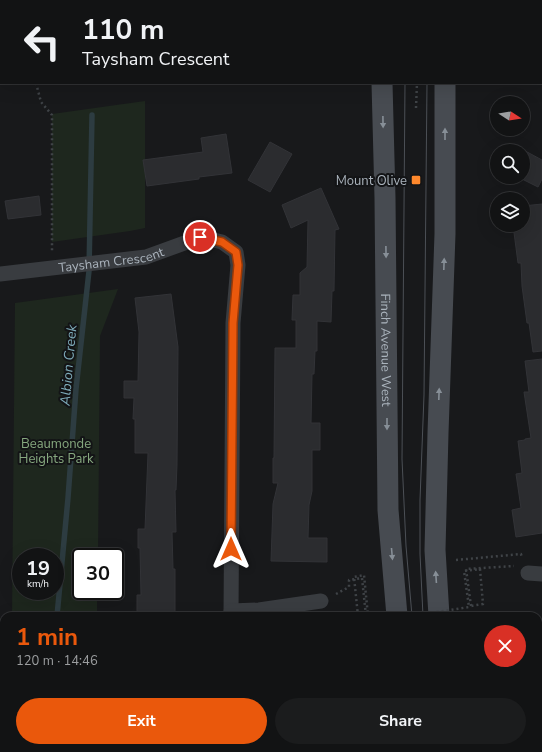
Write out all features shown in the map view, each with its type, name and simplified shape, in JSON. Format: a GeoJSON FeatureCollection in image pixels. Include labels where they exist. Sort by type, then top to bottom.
{"type":"FeatureCollection","features":[{"type":"Feature","properties":{"kind":"main road","name":"Finch Avenue West"},"geometry":{"type":"LineString","coordinates":[[382,84],[385,198],[388,510],[397,612]]}},
{"type":"Feature","properties":{"kind":"main road"},"geometry":{"type":"LineString","coordinates":[[439,612],[435,550],[445,234],[445,84]]}},
{"type":"Feature","properties":{"kind":"street","name":"Taysham Crescent"},"geometry":{"type":"LineString","coordinates":[[0,274],[146,257],[200,237],[222,242],[236,252],[238,265],[233,323],[231,612]]}},
{"type":"Feature","properties":{"kind":"street"},"geometry":{"type":"LineString","coordinates":[[245,612],[321,601]]}},
{"type":"Feature","properties":{"kind":"path"},"geometry":{"type":"LineString","coordinates":[[36,84],[41,102],[52,115],[52,268]]}},
{"type":"Feature","properties":{"kind":"path"},"geometry":{"type":"LineString","coordinates":[[416,108],[417,84]]}},
{"type":"Feature","properties":{"kind":"path"},"geometry":{"type":"LineString","coordinates":[[454,560],[521,554],[531,569]]}},
{"type":"Feature","properties":{"kind":"path"},"geometry":{"type":"LineString","coordinates":[[437,612],[469,607],[464,571],[466,571],[466,569],[514,566]]}},
{"type":"Feature","properties":{"kind":"path"},"geometry":{"type":"LineString","coordinates":[[480,569],[483,604],[471,606],[466,571],[480,569]]}},
{"type":"Feature","properties":{"kind":"path"},"geometry":{"type":"LineString","coordinates":[[358,612],[354,576],[364,575],[367,612]]}},
{"type":"Feature","properties":{"kind":"path"},"geometry":{"type":"LineString","coordinates":[[321,601],[349,587],[349,580],[362,578],[366,612]]}},
{"type":"Feature","properties":{"kind":"green space"},"geometry":{"type":"Polygon","coordinates":[[[145,101],[145,228],[52,242],[52,114],[145,101]]]}},
{"type":"Feature","properties":{"kind":"green space","name":"Beaumonde Heights Park"},"geometry":{"type":"Polygon","coordinates":[[[118,289],[100,336],[98,548],[72,548],[72,600],[97,600],[97,612],[12,612],[12,600],[64,600],[64,548],[13,548],[15,303],[118,289]]]}},
{"type":"Feature","properties":{"kind":"building"},"geometry":{"type":"Polygon","coordinates":[[[226,134],[232,173],[147,186],[143,160],[203,152],[201,138],[226,134]]]}},
{"type":"Feature","properties":{"kind":"building"},"geometry":{"type":"Polygon","coordinates":[[[270,142],[292,154],[270,192],[248,180],[270,142]]]}},
{"type":"Feature","properties":{"kind":"building"},"geometry":{"type":"Polygon","coordinates":[[[530,154],[542,160],[542,179],[538,187],[530,183],[530,154]]]}},
{"type":"Feature","properties":{"kind":"building"},"geometry":{"type":"Polygon","coordinates":[[[321,188],[339,229],[335,230],[334,291],[332,291],[331,322],[317,321],[317,351],[315,351],[314,374],[312,374],[311,423],[320,423],[320,450],[312,450],[312,491],[309,505],[308,538],[327,538],[327,562],[271,561],[273,504],[278,483],[273,483],[275,348],[296,348],[296,320],[292,320],[293,295],[300,295],[300,273],[307,267],[308,220],[291,228],[282,205],[321,188]]]}},
{"type":"Feature","properties":{"kind":"building"},"geometry":{"type":"Polygon","coordinates":[[[39,196],[41,215],[8,219],[5,201],[39,196]]]}},
{"type":"Feature","properties":{"kind":"building"},"geometry":{"type":"Polygon","coordinates":[[[542,204],[542,351],[533,352],[522,286],[521,263],[518,263],[514,232],[530,232],[530,205],[542,204]]]}},
{"type":"Feature","properties":{"kind":"building"},"geometry":{"type":"Polygon","coordinates":[[[171,294],[178,347],[177,464],[175,490],[176,532],[172,532],[173,569],[175,569],[175,612],[137,612],[137,595],[141,595],[138,529],[145,529],[148,453],[135,453],[135,419],[133,419],[134,398],[124,398],[124,381],[138,381],[139,332],[135,298],[171,294]]]}},
{"type":"Feature","properties":{"kind":"building"},"geometry":{"type":"Polygon","coordinates":[[[542,359],[542,533],[516,537],[512,510],[521,508],[516,474],[522,473],[518,441],[531,438],[524,392],[529,392],[525,361],[542,359]]]}},
{"type":"Feature","properties":{"kind":"waterway","name":"Albion Creek"},"geometry":{"type":"LineString","coordinates":[[57,612],[76,389],[89,271],[92,115]]}},
{"type":"Feature","properties":{"kind":"tram line"},"geometry":{"type":"LineString","coordinates":[[405,84],[402,459],[406,546],[412,612]]}},
{"type":"Feature","properties":{"kind":"tram line"},"geometry":{"type":"LineString","coordinates":[[423,612],[420,554],[420,500],[424,395],[427,84]]}},
{"type":"Feature","properties":{"kind":"place","name":"Mount Olive"},"geometry":{"type":"Point","coordinates":[416,180]}},
{"type":"Feature","properties":{"kind":"route"},"geometry":{"type":"LineString","coordinates":[[200,237],[222,242],[236,252],[238,265],[233,323],[231,549]]}}]}
